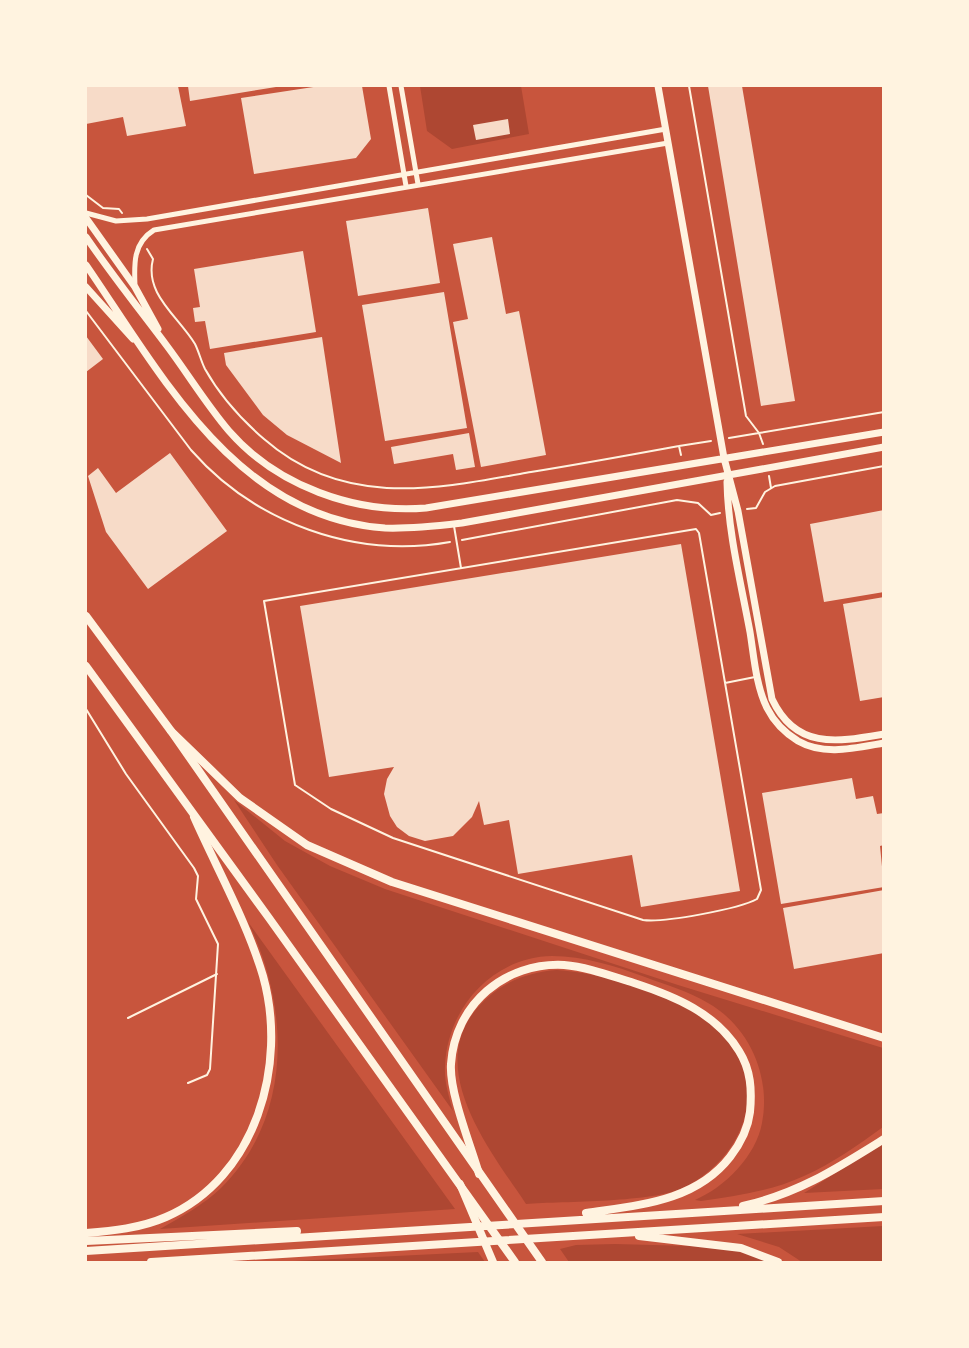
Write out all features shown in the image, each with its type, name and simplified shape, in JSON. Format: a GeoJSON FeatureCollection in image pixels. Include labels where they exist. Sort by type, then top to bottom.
{"type":"FeatureCollection","features":[{"type":"Feature","properties":{"kind":"main road"},"geometry":{"type":"LineString","coordinates":[[86,616],[171,730],[542,1263]]}},
{"type":"Feature","properties":{"kind":"main road"},"geometry":{"type":"LineString","coordinates":[[86,666],[194,818],[276,927],[515,1263]]}},
{"type":"Feature","properties":{"kind":"main road"},"geometry":{"type":"LineString","coordinates":[[171,730],[240,798],[318,850],[392,882],[884,1039]]}},
{"type":"Feature","properties":{"kind":"main road"},"geometry":{"type":"LineString","coordinates":[[86,1233],[139,1226],[166,1217],[188,1205],[226,1172],[242,1150],[264,1098],[269,1073],[271,1025],[263,976],[251,944],[194,818]]}},
{"type":"Feature","properties":{"kind":"main road"},"geometry":{"type":"LineString","coordinates":[[479,1174],[450,1065],[462,1020],[493,983],[514,972],[535,967],[564,965],[597,971],[661,992],[709,1018],[740,1052],[749,1074],[751,1094],[749,1119],[739,1145],[722,1167],[705,1182],[680,1195],[544,1221]]}},
{"type":"Feature","properties":{"kind":"main road"},"geometry":{"type":"LineString","coordinates":[[720,1211],[778,1197],[804,1186],[836,1170],[884,1139]]}},
{"type":"Feature","properties":{"kind":"main road"},"geometry":{"type":"LineString","coordinates":[[460,1184],[494,1263]]}},
{"type":"Feature","properties":{"kind":"main road"},"geometry":{"type":"LineString","coordinates":[[86,1251],[884,1201]]}},
{"type":"Feature","properties":{"kind":"main road"},"geometry":{"type":"LineString","coordinates":[[151,1263],[884,1217]]}},
{"type":"Feature","properties":{"kind":"main road"},"geometry":{"type":"LineString","coordinates":[[86,1241],[260,1231],[370,1232]]}},
{"type":"Feature","properties":{"kind":"main road"},"geometry":{"type":"LineString","coordinates":[[618,1233],[741,1248],[778,1263]]}},
{"type":"Feature","properties":{"kind":"street"},"geometry":{"type":"LineString","coordinates":[[389,86],[406,186]]}},
{"type":"Feature","properties":{"kind":"street"},"geometry":{"type":"LineString","coordinates":[[401,86],[418,184]]}},
{"type":"Feature","properties":{"kind":"street"},"geometry":{"type":"LineString","coordinates":[[658,86],[724,458],[738,511],[769,690],[776,706],[789,724],[818,740],[840,741],[884,734]]}},
{"type":"Feature","properties":{"kind":"street"},"geometry":{"type":"LineString","coordinates":[[86,213],[104,219],[128,221],[666,129]]}},
{"type":"Feature","properties":{"kind":"street"},"geometry":{"type":"LineString","coordinates":[[135,288],[136,252],[142,240],[154,230],[668,143]]}},
{"type":"Feature","properties":{"kind":"street"},"geometry":{"type":"LineString","coordinates":[[86,218],[135,288],[168,347]]}},
{"type":"Feature","properties":{"kind":"street"},"geometry":{"type":"LineString","coordinates":[[86,237],[230,432],[256,456],[280,473],[308,487],[364,505],[399,510],[426,508],[884,432]]}},
{"type":"Feature","properties":{"kind":"street"},"geometry":{"type":"LineString","coordinates":[[86,265],[201,427],[222,451],[255,478],[290,500],[326,515],[383,528],[418,528],[453,524],[884,447]]}},
{"type":"Feature","properties":{"kind":"street"},"geometry":{"type":"LineString","coordinates":[[86,287],[150,356]]}},
{"type":"Feature","properties":{"kind":"street"},"geometry":{"type":"LineString","coordinates":[[727,474],[728,512],[758,676],[772,717],[788,734],[800,742],[829,750],[884,744]]}},
{"type":"Feature","properties":{"kind":"lane"},"geometry":{"type":"LineString","coordinates":[[453,524],[461,568]]}},
{"type":"Feature","properties":{"kind":"lane"},"geometry":{"type":"LineString","coordinates":[[696,529],[699,533],[725,682],[761,890],[759,897],[754,901],[658,921],[643,920],[419,847],[374,830],[331,809],[295,785],[264,601],[696,529]]}},
{"type":"Feature","properties":{"kind":"lane"},"geometry":{"type":"LineString","coordinates":[[725,682],[758,676]]}},
{"type":"Feature","properties":{"kind":"lane"},"geometry":{"type":"LineString","coordinates":[[86,709],[126,774],[194,868],[198,876],[196,899],[218,944],[210,1069],[207,1076],[188,1083]]}},
{"type":"Feature","properties":{"kind":"lane"},"geometry":{"type":"LineString","coordinates":[[128,1018],[217,974]]}},
{"type":"Feature","properties":{"kind":"path"},"geometry":{"type":"LineString","coordinates":[[689,86],[746,416],[759,433],[884,412]]}},
{"type":"Feature","properties":{"kind":"path"},"geometry":{"type":"LineString","coordinates":[[86,195],[103,208],[119,209]]}},
{"type":"Feature","properties":{"kind":"path"},"geometry":{"type":"LineString","coordinates":[[153,258],[150,274],[153,287],[195,345],[206,370],[237,410],[263,438],[289,458],[334,479],[387,490],[439,488],[679,446]]}},
{"type":"Feature","properties":{"kind":"path"},"geometry":{"type":"LineString","coordinates":[[86,311],[195,455],[225,482],[260,506],[312,531],[350,542],[411,547],[456,541],[677,500],[698,503],[711,515]]}},
{"type":"Feature","properties":{"kind":"path"},"geometry":{"type":"LineString","coordinates":[[756,508],[765,492],[775,486],[884,466]]}},
{"type":"Feature","properties":{"kind":"shaded area"},"geometry":{"type":"Polygon","coordinates":[[[420,86],[521,86],[529,134],[452,149],[427,131],[420,86]]]}},
{"type":"Feature","properties":{"kind":"shaded area"},"geometry":{"type":"Polygon","coordinates":[[[234,800],[285,841],[330,866],[385,889],[678,985],[883,1048],[883,1127],[835,1160],[792,1181],[740,1195],[695,1200],[717,1187],[738,1169],[759,1135],[764,1106],[763,1088],[760,1071],[746,1039],[723,1013],[685,992],[599,962],[552,956],[530,959],[492,976],[464,1006],[454,1025],[445,1066],[446,1083],[453,1111],[277,865],[234,800]]]}},
{"type":"Feature","properties":{"kind":"shaded area"},"geometry":{"type":"Polygon","coordinates":[[[248,922],[455,1209],[160,1229],[214,1194],[245,1160],[262,1129],[272,1095],[277,1061],[277,1025],[272,990],[262,955],[248,922]]]}},
{"type":"Feature","properties":{"kind":"shaded area"},"geometry":{"type":"Polygon","coordinates":[[[557,970],[621,981],[656,993],[688,1008],[715,1028],[736,1052],[747,1082],[745,1116],[730,1148],[714,1167],[695,1181],[671,1192],[631,1199],[526,1204],[494,1157],[466,1103],[459,1076],[458,1049],[467,1023],[494,992],[528,975],[557,970]]]}},
{"type":"Feature","properties":{"kind":"shaded area"},"geometry":{"type":"Polygon","coordinates":[[[883,1143],[883,1189],[804,1193],[883,1143]]]}},
{"type":"Feature","properties":{"kind":"shaded area"},"geometry":{"type":"Polygon","coordinates":[[[883,1226],[883,1262],[802,1262],[779,1247],[737,1234],[883,1226]]]}},
{"type":"Feature","properties":{"kind":"shaded area"},"geometry":{"type":"Polygon","coordinates":[[[576,1245],[728,1247],[776,1262],[569,1262],[560,1249],[576,1245]]]}},
{"type":"Feature","properties":{"kind":"shaded area"},"geometry":{"type":"Polygon","coordinates":[[[478,1252],[485,1262],[273,1262],[478,1252]]]}},
{"type":"Feature","properties":{"kind":"building"},"geometry":{"type":"Polygon","coordinates":[[[86,86],[178,86],[186,126],[127,136],[123,117],[86,124],[86,86]]]}},
{"type":"Feature","properties":{"kind":"building"},"geometry":{"type":"Polygon","coordinates":[[[188,86],[276,86],[276,87],[190,101],[188,86]]]}},
{"type":"Feature","properties":{"kind":"building"},"geometry":{"type":"Polygon","coordinates":[[[320,86],[362,86],[371,139],[356,158],[254,174],[241,98],[320,86]]]}},
{"type":"Feature","properties":{"kind":"building"},"geometry":{"type":"Polygon","coordinates":[[[708,86],[742,86],[795,401],[761,406],[708,86]]]}},
{"type":"Feature","properties":{"kind":"building"},"geometry":{"type":"Polygon","coordinates":[[[508,119],[510,134],[476,140],[473,125],[508,119]]]}},
{"type":"Feature","properties":{"kind":"building"},"geometry":{"type":"Polygon","coordinates":[[[428,208],[440,283],[358,296],[346,221],[428,208]]]}},
{"type":"Feature","properties":{"kind":"building"},"geometry":{"type":"Polygon","coordinates":[[[492,237],[506,314],[519,311],[546,455],[481,467],[453,322],[468,319],[453,244],[492,237]]]}},
{"type":"Feature","properties":{"kind":"building"},"geometry":{"type":"Polygon","coordinates":[[[303,251],[316,332],[210,349],[205,321],[195,322],[193,308],[200,307],[194,269],[303,251]]]}},
{"type":"Feature","properties":{"kind":"building"},"geometry":{"type":"Polygon","coordinates":[[[444,292],[467,428],[385,441],[362,305],[444,292]]]}},
{"type":"Feature","properties":{"kind":"building"},"geometry":{"type":"Polygon","coordinates":[[[86,336],[103,359],[86,372],[86,336]]]}},
{"type":"Feature","properties":{"kind":"building"},"geometry":{"type":"Polygon","coordinates":[[[322,337],[341,463],[287,435],[263,415],[226,365],[224,353],[322,337]]]}},
{"type":"Feature","properties":{"kind":"building"},"geometry":{"type":"Polygon","coordinates":[[[469,433],[475,467],[456,470],[453,454],[394,464],[391,447],[469,433]]]}},
{"type":"Feature","properties":{"kind":"building"},"geometry":{"type":"Polygon","coordinates":[[[170,453],[227,531],[148,589],[106,532],[88,476],[98,468],[116,493],[170,453]]]}},
{"type":"Feature","properties":{"kind":"building"},"geometry":{"type":"Polygon","coordinates":[[[884,510],[884,592],[824,602],[810,524],[884,510]]]}},
{"type":"Feature","properties":{"kind":"building"},"geometry":{"type":"Polygon","coordinates":[[[681,544],[740,891],[641,907],[632,855],[518,874],[509,820],[484,825],[479,801],[472,817],[453,836],[425,841],[409,836],[397,827],[390,816],[384,794],[387,779],[394,767],[329,777],[300,606],[681,544]]]}},
{"type":"Feature","properties":{"kind":"building"},"geometry":{"type":"Polygon","coordinates":[[[884,597],[884,697],[860,701],[843,604],[884,597]]]}},
{"type":"Feature","properties":{"kind":"building"},"geometry":{"type":"Polygon","coordinates":[[[852,778],[856,799],[873,796],[877,814],[884,813],[884,845],[880,846],[884,887],[781,904],[762,793],[852,778]]]}},
{"type":"Feature","properties":{"kind":"building"},"geometry":{"type":"Polygon","coordinates":[[[884,890],[884,953],[794,969],[783,908],[884,890]]]}}]}
